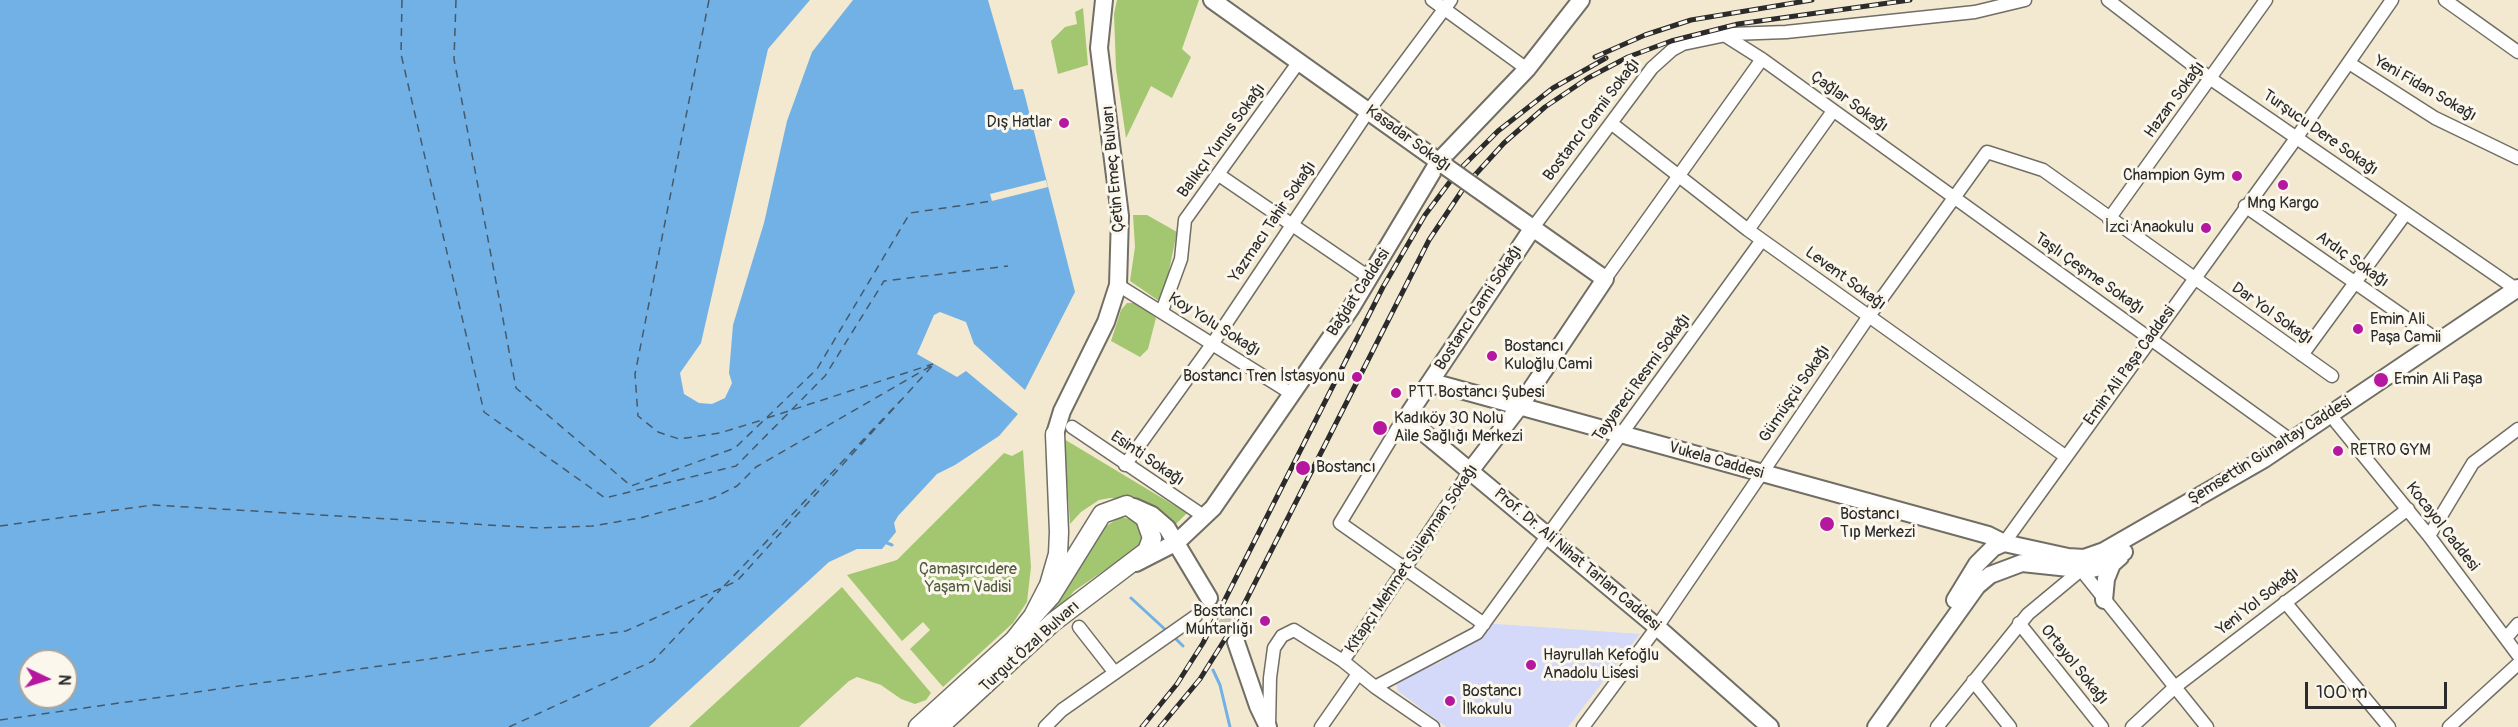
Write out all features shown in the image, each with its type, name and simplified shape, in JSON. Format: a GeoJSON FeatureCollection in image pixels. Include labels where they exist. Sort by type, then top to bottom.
{"type":"FeatureCollection","features":[{"type":"Feature","properties":{"kind":"highway","name":"Turgut Özal Bulvarı"},"geometry":{"type":"LineString","coordinates":[[918,727],[1014,640],[1033,616],[1049,585],[1058,554],[1063,430]]}},
{"type":"Feature","properties":{"kind":"highway","name":"Turgut Özal Bulvarı"},"geometry":{"type":"LineString","coordinates":[[941,726],[1052,623],[1147,551],[1152,538],[1150,527],[1145,518],[1127,505]]}},
{"type":"Feature","properties":{"kind":"highway"},"geometry":{"type":"LineString","coordinates":[[1033,616],[1051,596],[1102,514],[1127,505]]}},
{"type":"Feature","properties":{"kind":"main road","name":"Çetin Emeç Bulvarı"},"geometry":{"type":"LineString","coordinates":[[1063,430],[1062,411],[1106,322],[1118,285],[1120,216],[1099,48],[1104,0]]}},
{"type":"Feature","properties":{"kind":"main road","name":"Kasadar Sokağı"},"geometry":{"type":"LineString","coordinates":[[1212,0],[1605,279]]}},
{"type":"Feature","properties":{"kind":"main road","name":"Bağdat Caddesi"},"geometry":{"type":"LineString","coordinates":[[1122,569],[1177,542],[1205,517],[1370,278],[1442,164],[1527,69],[1581,0]]}},
{"type":"Feature","properties":{"kind":"main road","name":"Bostancı Cami Sokağı"},"geometry":{"type":"LineString","coordinates":[[1427,388],[1532,229]]}},
{"type":"Feature","properties":{"kind":"main road","name":"Kitapçı Mehmet Süleyman Sokağı"},"geometry":{"type":"LineString","coordinates":[[1470,471],[1520,406],[1605,279]]}},
{"type":"Feature","properties":{"kind":"main road","name":"Şemsettin Günaltay Caddesi"},"geometry":{"type":"LineString","coordinates":[[2004,543],[2076,564],[2100,553],[2292,441],[2439,341],[2518,293]]}},
{"type":"Feature","properties":{"kind":"main road","name":"Şemsettin Günaltay Caddesi"},"geometry":{"type":"LineString","coordinates":[[2002,568],[2022,563],[2100,567],[2254,475],[2336,422],[2518,293]]}},
{"type":"Feature","properties":{"kind":"main road","name":"Vukela Caddesi"},"geometry":{"type":"LineString","coordinates":[[1427,388],[1439,384],[1988,535],[2004,543]]}},
{"type":"Feature","properties":{"kind":"main road","name":"Prof. Dr. Ali Nihat Tarlan Caddesi"},"geometry":{"type":"LineString","coordinates":[[1427,388],[1410,412],[1411,422],[1657,627],[1770,727]]}},
{"type":"Feature","properties":{"kind":"main road"},"geometry":{"type":"LineString","coordinates":[[1127,505],[1152,515],[1167,528],[1209,598]]}},
{"type":"Feature","properties":{"kind":"main road"},"geometry":{"type":"LineString","coordinates":[[1876,727],[1977,586],[2002,568],[2008,555],[2004,543]]}},
{"type":"Feature","properties":{"kind":"main road","name":"Emin Ali Paşa Caddesi"},"geometry":{"type":"LineString","coordinates":[[1864,727],[1953,604],[1977,564],[1993,548],[2004,543]]}},
{"type":"Feature","properties":{"kind":"main road"},"geometry":{"type":"LineString","coordinates":[[2104,600],[2106,579],[2112,564],[2129,549]]}},
{"type":"Feature","properties":{"kind":"main road"},"geometry":{"type":"LineString","coordinates":[[1236,642],[1258,706],[1269,727]]}},
{"type":"Feature","properties":{"kind":"street"},"geometry":{"type":"LineString","coordinates":[[1432,0],[1448,5],[1527,69]]}},
{"type":"Feature","properties":{"kind":"street","name":"Bostancı Camii Sokağı"},"geometry":{"type":"LineString","coordinates":[[1532,229],[1652,68],[1672,50],[1683,44],[1724,35],[1786,32],[1975,12],[2025,0]]}},
{"type":"Feature","properties":{"kind":"street","name":"Turşucu Dere Sokağı"},"geometry":{"type":"LineString","coordinates":[[2108,0],[2211,79],[2518,293]]}},
{"type":"Feature","properties":{"kind":"street","name":"Hazan Sokağı"},"geometry":{"type":"LineString","coordinates":[[2109,219],[2266,0]]}},
{"type":"Feature","properties":{"kind":"street","name":"Emin Ali Paşa Caddesi"},"geometry":{"type":"LineString","coordinates":[[2004,543],[2297,137],[2392,0]]}},
{"type":"Feature","properties":{"kind":"street"},"geometry":{"type":"LineString","coordinates":[[2445,0],[2518,52]]}},
{"type":"Feature","properties":{"kind":"street","name":"Yazmacı Tahir Sokağı"},"geometry":{"type":"LineString","coordinates":[[1125,465],[1213,343],[1369,110],[1448,5]]}},
{"type":"Feature","properties":{"kind":"street","name":"Çağlar Sokağı"},"geometry":{"type":"LineString","coordinates":[[1724,35],[1762,59],[1954,199]]}},
{"type":"Feature","properties":{"kind":"street"},"geometry":{"type":"LineString","coordinates":[[1605,279],[1762,59]]}},
{"type":"Feature","properties":{"kind":"street","name":"Balıkçı Yunus Sokağı"},"geometry":{"type":"LineString","coordinates":[[1162,311],[1181,259],[1185,220],[1298,63]]}},
{"type":"Feature","properties":{"kind":"street","name":"Yeni Fidan Sokağı"},"geometry":{"type":"LineString","coordinates":[[2349,63],[2435,118],[2518,158]]}},
{"type":"Feature","properties":{"kind":"street"},"geometry":{"type":"LineString","coordinates":[[1748,230],[1833,111]]}},
{"type":"Feature","properties":{"kind":"street","name":"Levent Sokağı"},"geometry":{"type":"LineString","coordinates":[[1611,123],[1748,230],[2065,456]]}},
{"type":"Feature","properties":{"kind":"street"},"geometry":{"type":"LineString","coordinates":[[1954,199],[1987,152],[2043,170],[2109,219]]}},
{"type":"Feature","properties":{"kind":"street"},"geometry":{"type":"LineString","coordinates":[[1219,175],[1370,278]]}},
{"type":"Feature","properties":{"kind":"street","name":"Gümüşçü Sokağı"},"geometry":{"type":"LineString","coordinates":[[1586,723],[1657,627],[1869,316],[1954,199]]}},
{"type":"Feature","properties":{"kind":"street","name":"Taşlı Çeşme Sokağı"},"geometry":{"type":"LineString","coordinates":[[1954,199],[2292,441]]}},
{"type":"Feature","properties":{"kind":"street","name":"Ardıç Sokağı"},"geometry":{"type":"LineString","coordinates":[[2246,206],[2439,341]]}},
{"type":"Feature","properties":{"kind":"street"},"geometry":{"type":"LineString","coordinates":[[2302,355],[2406,213]]}},
{"type":"Feature","properties":{"kind":"street","name":"Dar Yol Sokağı"},"geometry":{"type":"LineString","coordinates":[[2109,219],[2332,376]]}},
{"type":"Feature","properties":{"kind":"street","name":"Tayyareci Resmi Sokağı"},"geometry":{"type":"LineString","coordinates":[[1375,687],[1476,633],[1484,624],[1546,534],[1622,434],[1762,240]]}},
{"type":"Feature","properties":{"kind":"street","name":"Koy Yolu Sokağı"},"geometry":{"type":"LineString","coordinates":[[1118,285],[1292,394]]}},
{"type":"Feature","properties":{"kind":"street"},"geometry":{"type":"LineString","coordinates":[[1403,419],[1340,524],[1484,624]]}},
{"type":"Feature","properties":{"kind":"street","name":"Kocayol Caddesi"},"geometry":{"type":"LineString","coordinates":[[2336,422],[2430,536],[2518,655]]}},
{"type":"Feature","properties":{"kind":"street"},"geometry":{"type":"LineString","coordinates":[[2430,536],[2473,463],[2518,429]]}},
{"type":"Feature","properties":{"kind":"street","name":"Esinti Sokağı"},"geometry":{"type":"LineString","coordinates":[[1063,430],[1125,465],[1205,517]]}},
{"type":"Feature","properties":{"kind":"street","name":"Kitapçı Mehmet Süleyman Sokağı"},"geometry":{"type":"LineString","coordinates":[[1343,662],[1470,471]]}},
{"type":"Feature","properties":{"kind":"street","name":"Yeni Yol Sokağı"},"geometry":{"type":"LineString","coordinates":[[2132,727],[2175,687],[2408,509]]}},
{"type":"Feature","properties":{"kind":"street"},"geometry":{"type":"LineString","coordinates":[[2076,564],[2207,727]]}},
{"type":"Feature","properties":{"kind":"street","name":"Şemsettin Günaltay Caddesi"},"geometry":{"type":"LineString","coordinates":[[1937,727],[2019,623],[2076,564]]}},
{"type":"Feature","properties":{"kind":"street"},"geometry":{"type":"LineString","coordinates":[[2284,602],[2389,727]]}},
{"type":"Feature","properties":{"kind":"street"},"geometry":{"type":"LineString","coordinates":[[1045,727],[1062,710],[1196,616]]}},
{"type":"Feature","properties":{"kind":"street","name":"Ortayol Sokağı"},"geometry":{"type":"LineString","coordinates":[[2019,623],[2102,727]]}},
{"type":"Feature","properties":{"kind":"street"},"geometry":{"type":"LineString","coordinates":[[2506,638],[2518,624]]}},
{"type":"Feature","properties":{"kind":"street"},"geometry":{"type":"LineString","coordinates":[[1079,627],[1115,673]]}},
{"type":"Feature","properties":{"kind":"street"},"geometry":{"type":"LineString","coordinates":[[1269,727],[1269,678],[1274,648],[1282,636],[1294,630],[1433,727]]}},
{"type":"Feature","properties":{"kind":"street"},"geometry":{"type":"LineString","coordinates":[[2449,727],[2518,664]]}},
{"type":"Feature","properties":{"kind":"street"},"geometry":{"type":"LineString","coordinates":[[1321,727],[1358,675]]}},
{"type":"Feature","properties":{"kind":"street"},"geometry":{"type":"LineString","coordinates":[[1974,681],[2010,727]]}},
{"type":"Feature","properties":{"kind":"street"},"geometry":{"type":"LineString","coordinates":[[1586,723],[1600,727]]}},
{"type":"Feature","properties":{"kind":"shaded area"},"geometry":{"type":"Polygon","coordinates":[[[1489,624],[1640,634],[1568,727],[1446,727],[1398,691],[1395,679],[1441,662],[1489,624]]]}},
{"type":"Feature","properties":{"kind":"green space"},"geometry":{"type":"Polygon","coordinates":[[[1117,0],[1199,0],[1182,49],[1191,57],[1172,98],[1151,86],[1126,138],[1116,69],[1114,14],[1117,0]]]}},
{"type":"Feature","properties":{"kind":"green space"},"geometry":{"type":"Polygon","coordinates":[[[1083,8],[1088,65],[1058,74],[1051,41],[1065,27],[1077,24],[1075,12],[1083,8]]]}},
{"type":"Feature","properties":{"kind":"green space"},"geometry":{"type":"Polygon","coordinates":[[[1133,215],[1147,215],[1177,232],[1166,285],[1159,301],[1130,281],[1135,247],[1133,215]]]}},
{"type":"Feature","properties":{"kind":"green space"},"geometry":{"type":"Polygon","coordinates":[[[1127,303],[1140,303],[1156,318],[1148,349],[1140,357],[1111,341],[1121,310],[1127,303]]]}},
{"type":"Feature","properties":{"kind":"green space"},"geometry":{"type":"Polygon","coordinates":[[[1064,439],[1187,513],[1173,527],[1128,500],[1110,498],[1099,500],[1081,512],[1070,524],[1064,439]]]}},
{"type":"Feature","properties":{"kind":"green space","name":"Çamaşırcıdere Yaşam Vadisi"},"geometry":{"type":"Polygon","coordinates":[[[1023,450],[1031,567],[1027,602],[1013,623],[943,687],[910,649],[930,630],[923,622],[902,641],[847,575],[897,560],[1004,453],[1012,456],[1023,450]]]}},
{"type":"Feature","properties":{"kind":"green space"},"geometry":{"type":"Polygon","coordinates":[[[1120,517],[1140,521],[1146,542],[1074,591],[1064,604],[1033,632],[1105,527],[1120,517]]]}},
{"type":"Feature","properties":{"kind":"green space"},"geometry":{"type":"Polygon","coordinates":[[[842,587],[931,693],[926,700],[915,704],[901,699],[881,685],[857,677],[849,681],[799,727],[689,727],[842,587]]]}},
{"type":"Feature","properties":{"kind":"water"},"geometry":{"type":"Polygon","coordinates":[[[0,0],[810,0],[768,49],[701,343],[680,373],[684,394],[699,403],[712,404],[725,398],[732,383],[729,373],[733,325],[764,223],[787,121],[812,52],[853,0],[988,0],[1014,90],[1023,89],[1075,292],[1025,390],[974,344],[966,322],[940,312],[934,315],[917,354],[957,377],[966,371],[1018,414],[999,436],[937,474],[898,516],[894,523],[896,532],[882,549],[857,549],[829,562],[649,727],[0,727],[0,0]]]}},
{"type":"Feature","properties":{"kind":"pier"},"geometry":{"type":"Polygon","coordinates":[[[1046,180],[1048,187],[992,201],[990,194],[1046,180]]]}},
{"type":"Feature","properties":{"kind":"waterway"},"geometry":{"type":"LineString","coordinates":[[887,543],[892,545]]}},
{"type":"Feature","properties":{"kind":"waterway"},"geometry":{"type":"LineString","coordinates":[[1131,598],[1169,633]]}},
{"type":"Feature","properties":{"kind":"waterway"},"geometry":{"type":"LineString","coordinates":[[1174,637],[1183,646]]}},
{"type":"Feature","properties":{"kind":"waterway"},"geometry":{"type":"LineString","coordinates":[[1213,670],[1220,685],[1230,727]]}},
{"type":"Feature","properties":{"kind":"ferry route"},"geometry":{"type":"LineString","coordinates":[[402,0],[401,54],[484,412],[605,498],[736,466],[825,376],[884,281],[1008,266]]}},
{"type":"Feature","properties":{"kind":"ferry route"},"geometry":{"type":"LineString","coordinates":[[456,0],[454,59],[516,388],[631,486],[735,448],[817,369],[910,213],[992,201]]}},
{"type":"Feature","properties":{"kind":"ferry route"},"geometry":{"type":"LineString","coordinates":[[709,0],[635,374],[638,416],[658,432],[679,439],[720,433],[762,420]]}},
{"type":"Feature","properties":{"kind":"ferry route"},"geometry":{"type":"LineString","coordinates":[[767,418],[933,364]]}},
{"type":"Feature","properties":{"kind":"ferry route"},"geometry":{"type":"LineString","coordinates":[[0,720],[626,631],[737,581],[934,364]]}},
{"type":"Feature","properties":{"kind":"ferry route"},"geometry":{"type":"LineString","coordinates":[[0,526],[153,505],[540,528],[592,526],[640,518],[713,498],[737,486],[756,467],[931,366]]}},
{"type":"Feature","properties":{"kind":"ferry route"},"geometry":{"type":"LineString","coordinates":[[724,586],[901,400]]}},
{"type":"Feature","properties":{"kind":"ferry route"},"geometry":{"type":"LineString","coordinates":[[509,727],[653,661],[721,589]]}},
{"type":"Feature","properties":{"kind":"tunnel"},"geometry":{"type":"LineString","coordinates":[[1209,598],[1236,642]]}},
{"type":"Feature","properties":{"kind":"railway"},"geometry":{"type":"LineString","coordinates":[[1595,57],[1645,35],[1691,20],[1812,0]]}},
{"type":"Feature","properties":{"kind":"railway"},"geometry":{"type":"LineString","coordinates":[[1160,727],[1200,679],[1232,628],[1429,240],[1465,186],[1504,143],[1545,107],[1588,78],[1628,57],[1671,41],[1738,24],[1910,0]]}},
{"type":"Feature","properties":{"kind":"railway"},"geometry":{"type":"LineString","coordinates":[[1142,727],[1177,684],[1203,643],[1383,287],[1425,215],[1458,171],[1498,131],[1553,88],[1606,58]]}},
{"type":"Feature","properties":{"kind":"place","name":"Dış Hatlar"},"geometry":{"type":"Point","coordinates":[1064,123]}},
{"type":"Feature","properties":{"kind":"place","name":"Champion Gym"},"geometry":{"type":"Point","coordinates":[2237,176]}},
{"type":"Feature","properties":{"kind":"place","name":"Mng Kargo"},"geometry":{"type":"Point","coordinates":[2283,185]}},
{"type":"Feature","properties":{"kind":"place","name":"İzci Anaokulu"},"geometry":{"type":"Point","coordinates":[2206,228]}},
{"type":"Feature","properties":{"kind":"place","name":"Emin Ali Paşa Camii"},"geometry":{"type":"Point","coordinates":[2358,329]}},
{"type":"Feature","properties":{"kind":"place","name":"Bostancı Kuloğlu Cami"},"geometry":{"type":"Point","coordinates":[1492,356]}},
{"type":"Feature","properties":{"kind":"place","name":"Bostancı Tren İstasyonu"},"geometry":{"type":"Point","coordinates":[1357,377]}},
{"type":"Feature","properties":{"kind":"place","name":"Emin Ali Paşa"},"geometry":{"type":"Point","coordinates":[2381,380]}},
{"type":"Feature","properties":{"kind":"place","name":"PTT Bostancı Şubesi"},"geometry":{"type":"Point","coordinates":[1396,393]}},
{"type":"Feature","properties":{"kind":"place","name":"Kadıköy 30 Nolu Aile Sağlığı Merkezi"},"geometry":{"type":"Point","coordinates":[1380,428]}},
{"type":"Feature","properties":{"kind":"place","name":"RETRO GYM"},"geometry":{"type":"Point","coordinates":[2338,451]}},
{"type":"Feature","properties":{"kind":"place","name":"Bostancı"},"geometry":{"type":"Point","coordinates":[1303,468]}},
{"type":"Feature","properties":{"kind":"place","name":"Bostancı Tıp Merkezi"},"geometry":{"type":"Point","coordinates":[1827,524]}},
{"type":"Feature","properties":{"kind":"place","name":"Bostancı Muhtarlığı"},"geometry":{"type":"Point","coordinates":[1265,621]}},
{"type":"Feature","properties":{"kind":"place","name":"Hayrullah Kefoğlu Anadolu Lisesi"},"geometry":{"type":"Point","coordinates":[1531,665]}},
{"type":"Feature","properties":{"kind":"place","name":"Bostancı İlkokulu"},"geometry":{"type":"Point","coordinates":[1450,701]}}]}
